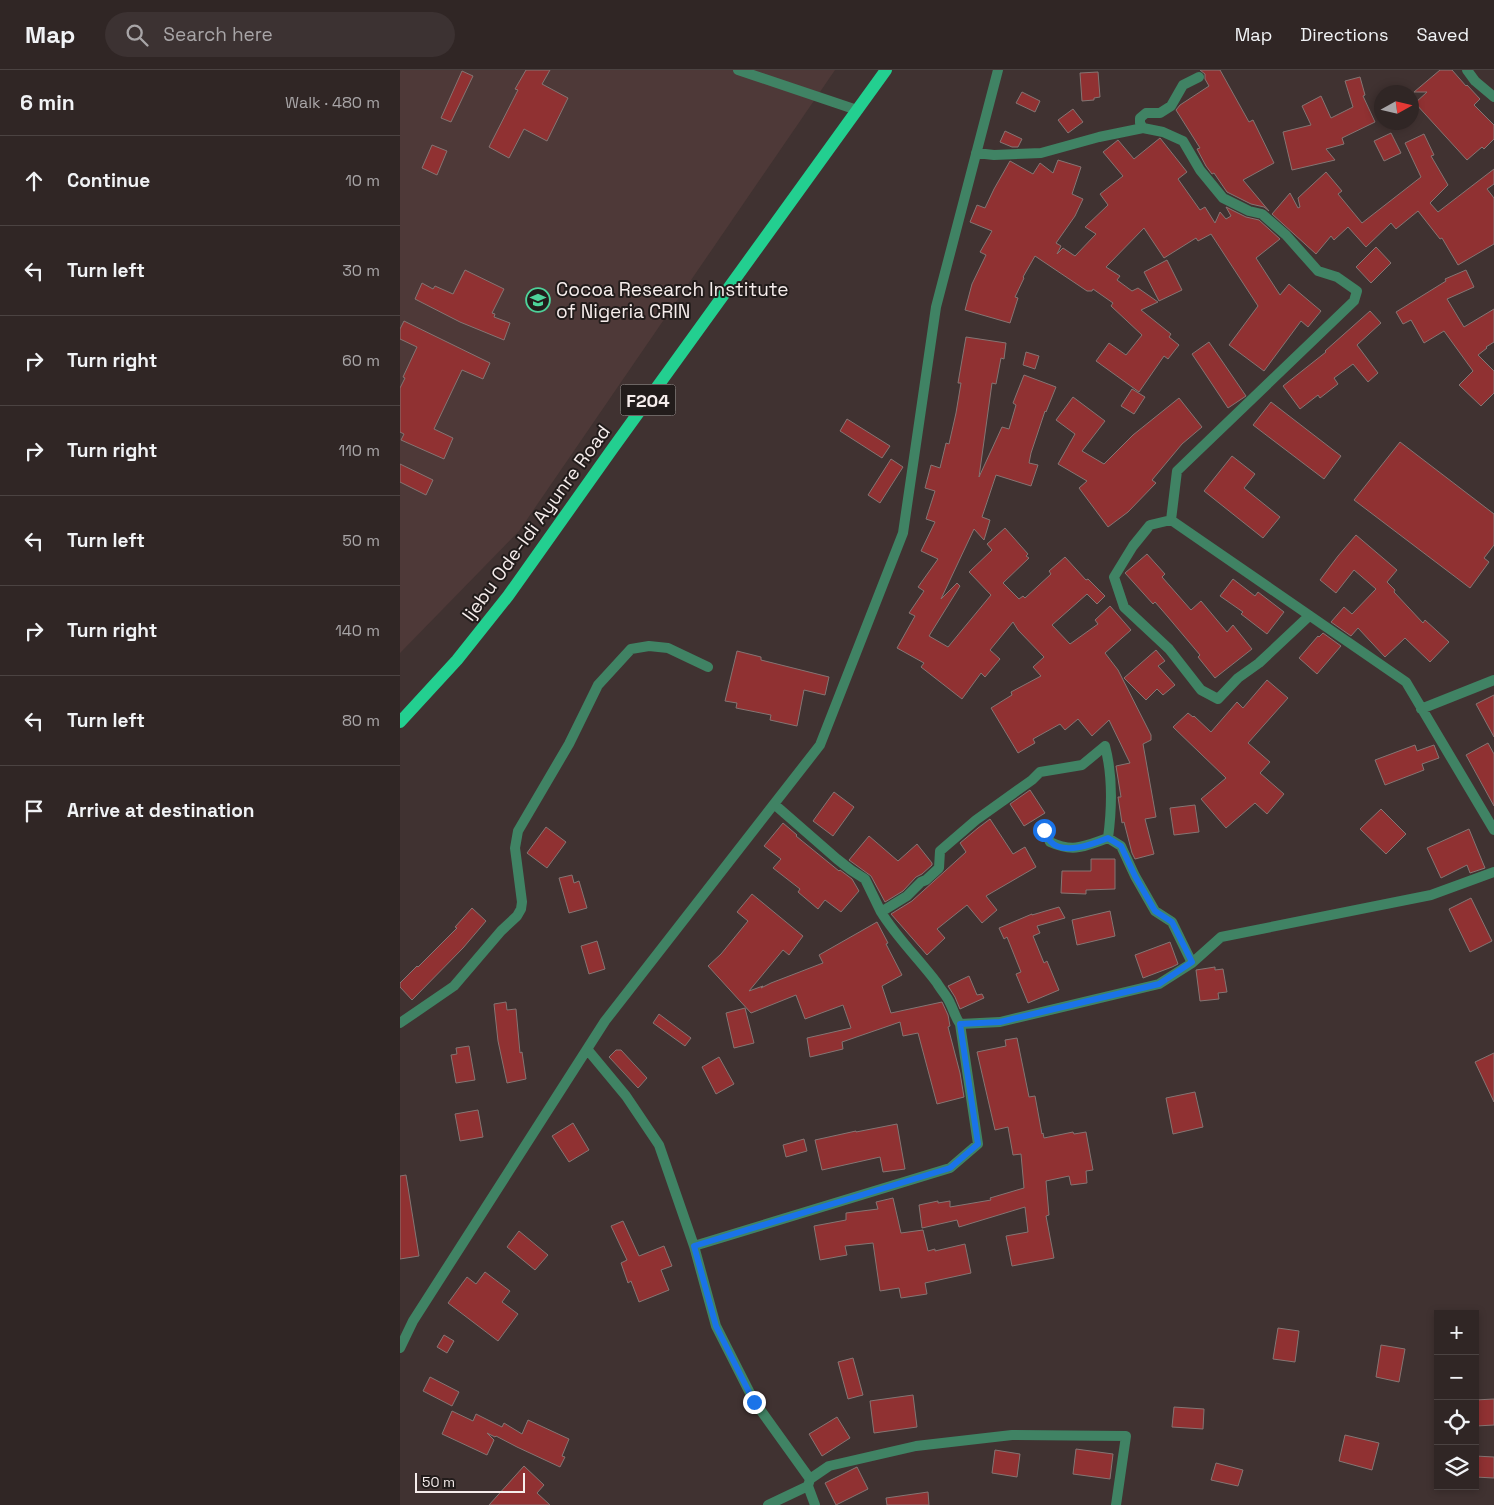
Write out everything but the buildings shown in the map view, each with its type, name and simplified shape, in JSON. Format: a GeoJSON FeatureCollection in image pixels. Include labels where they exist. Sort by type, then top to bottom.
{"type":"FeatureCollection","features":[{"type":"Feature","properties":{"kind":"main road","name":"Ijebu Ode-Idi Ayunre Road"},"geometry":{"type":"LineString","coordinates":[[400,722],[457,660],[508,596],[886,70]]}},
{"type":"Feature","properties":{"kind":"street"},"geometry":{"type":"LineString","coordinates":[[738,70],[857,110]]}},
{"type":"Feature","properties":{"kind":"street"},"geometry":{"type":"LineString","coordinates":[[400,1348],[413,1321],[606,1021],[820,745],[903,533],[936,307],[998,70]]}},
{"type":"Feature","properties":{"kind":"street"},"geometry":{"type":"LineString","coordinates":[[1467,70],[1475,81],[1494,97]]}},
{"type":"Feature","properties":{"kind":"street"},"geometry":{"type":"LineString","coordinates":[[1143,128],[1140,124],[1140,118],[1146,113],[1160,113],[1171,106],[1183,85],[1199,76]]}},
{"type":"Feature","properties":{"kind":"street"},"geometry":{"type":"LineString","coordinates":[[976,153],[994,155],[1041,153],[1099,137],[1143,128],[1163,132],[1183,141],[1200,170],[1223,198],[1249,211],[1262,214],[1286,235],[1318,271],[1337,278],[1357,291],[1354,301],[1177,471],[1171,520]]}},
{"type":"Feature","properties":{"kind":"street"},"geometry":{"type":"LineString","coordinates":[[1309,616],[1259,664],[1238,678],[1218,699],[1201,690],[1169,649],[1124,607],[1114,577],[1133,546],[1150,525],[1171,520],[1406,682],[1494,830]]}},
{"type":"Feature","properties":{"kind":"street"},"geometry":{"type":"LineString","coordinates":[[400,1023],[454,986],[501,931],[517,916],[522,902],[515,856],[518,831],[568,744],[598,685],[631,649],[649,646],[668,648],[708,667]]}},
{"type":"Feature","properties":{"kind":"street"},"geometry":{"type":"LineString","coordinates":[[1421,708],[1494,680]]}},
{"type":"Feature","properties":{"kind":"street"},"geometry":{"type":"LineString","coordinates":[[881,912],[907,896],[939,868],[940,851],[976,820],[1032,780],[1037,774],[1082,765],[1105,746],[1112,809],[1108,838]]}},
{"type":"Feature","properties":{"kind":"street"},"geometry":{"type":"LineString","coordinates":[[694,1246],[950,1168],[978,1144],[960,1024],[954,1016],[950,1004],[923,965],[903,943],[881,912],[865,879],[844,865],[774,804]]}},
{"type":"Feature","properties":{"kind":"street"},"geometry":{"type":"LineString","coordinates":[[1043,825],[1050,842],[1061,847],[1078,848],[1108,838]]}},
{"type":"Feature","properties":{"kind":"street"},"geometry":{"type":"LineString","coordinates":[[1108,838],[1121,846],[1155,911],[1172,922],[1192,962]]}},
{"type":"Feature","properties":{"kind":"street"},"geometry":{"type":"LineString","coordinates":[[960,1024],[1000,1022],[1159,984],[1192,962],[1221,938],[1431,894],[1494,872]]}},
{"type":"Feature","properties":{"kind":"street"},"geometry":{"type":"LineString","coordinates":[[587,1049],[626,1096],[659,1145],[694,1246],[716,1326],[754,1402],[809,1482],[815,1505]]}},
{"type":"Feature","properties":{"kind":"street"},"geometry":{"type":"LineString","coordinates":[[768,1505],[809,1482],[829,1466],[916,1446],[1012,1435],[1126,1436],[1116,1505]]}},
{"type":"Feature","properties":{"kind":"shaded area","name":"Cocoa Research Institute of Nigeria CRIN"},"geometry":{"type":"Polygon","coordinates":[[[400,70],[835,70],[519,531],[400,653],[400,70]]]}},
{"type":"Feature","properties":{"kind":"place","name":"Cocoa Research Institute of Nigeria CRIN"},"geometry":{"type":"Point","coordinates":[538,300]}},
{"type":"Feature","properties":{"kind":"route"},"geometry":{"type":"LineString","coordinates":[[754,1402],[716,1326],[694,1246],[950,1168],[978,1144],[960,1024],[1000,1022],[1159,984],[1192,962],[1172,922],[1155,911],[1121,846],[1108,838],[1078,848],[1061,847],[1050,842],[1044,830]]}}]}
